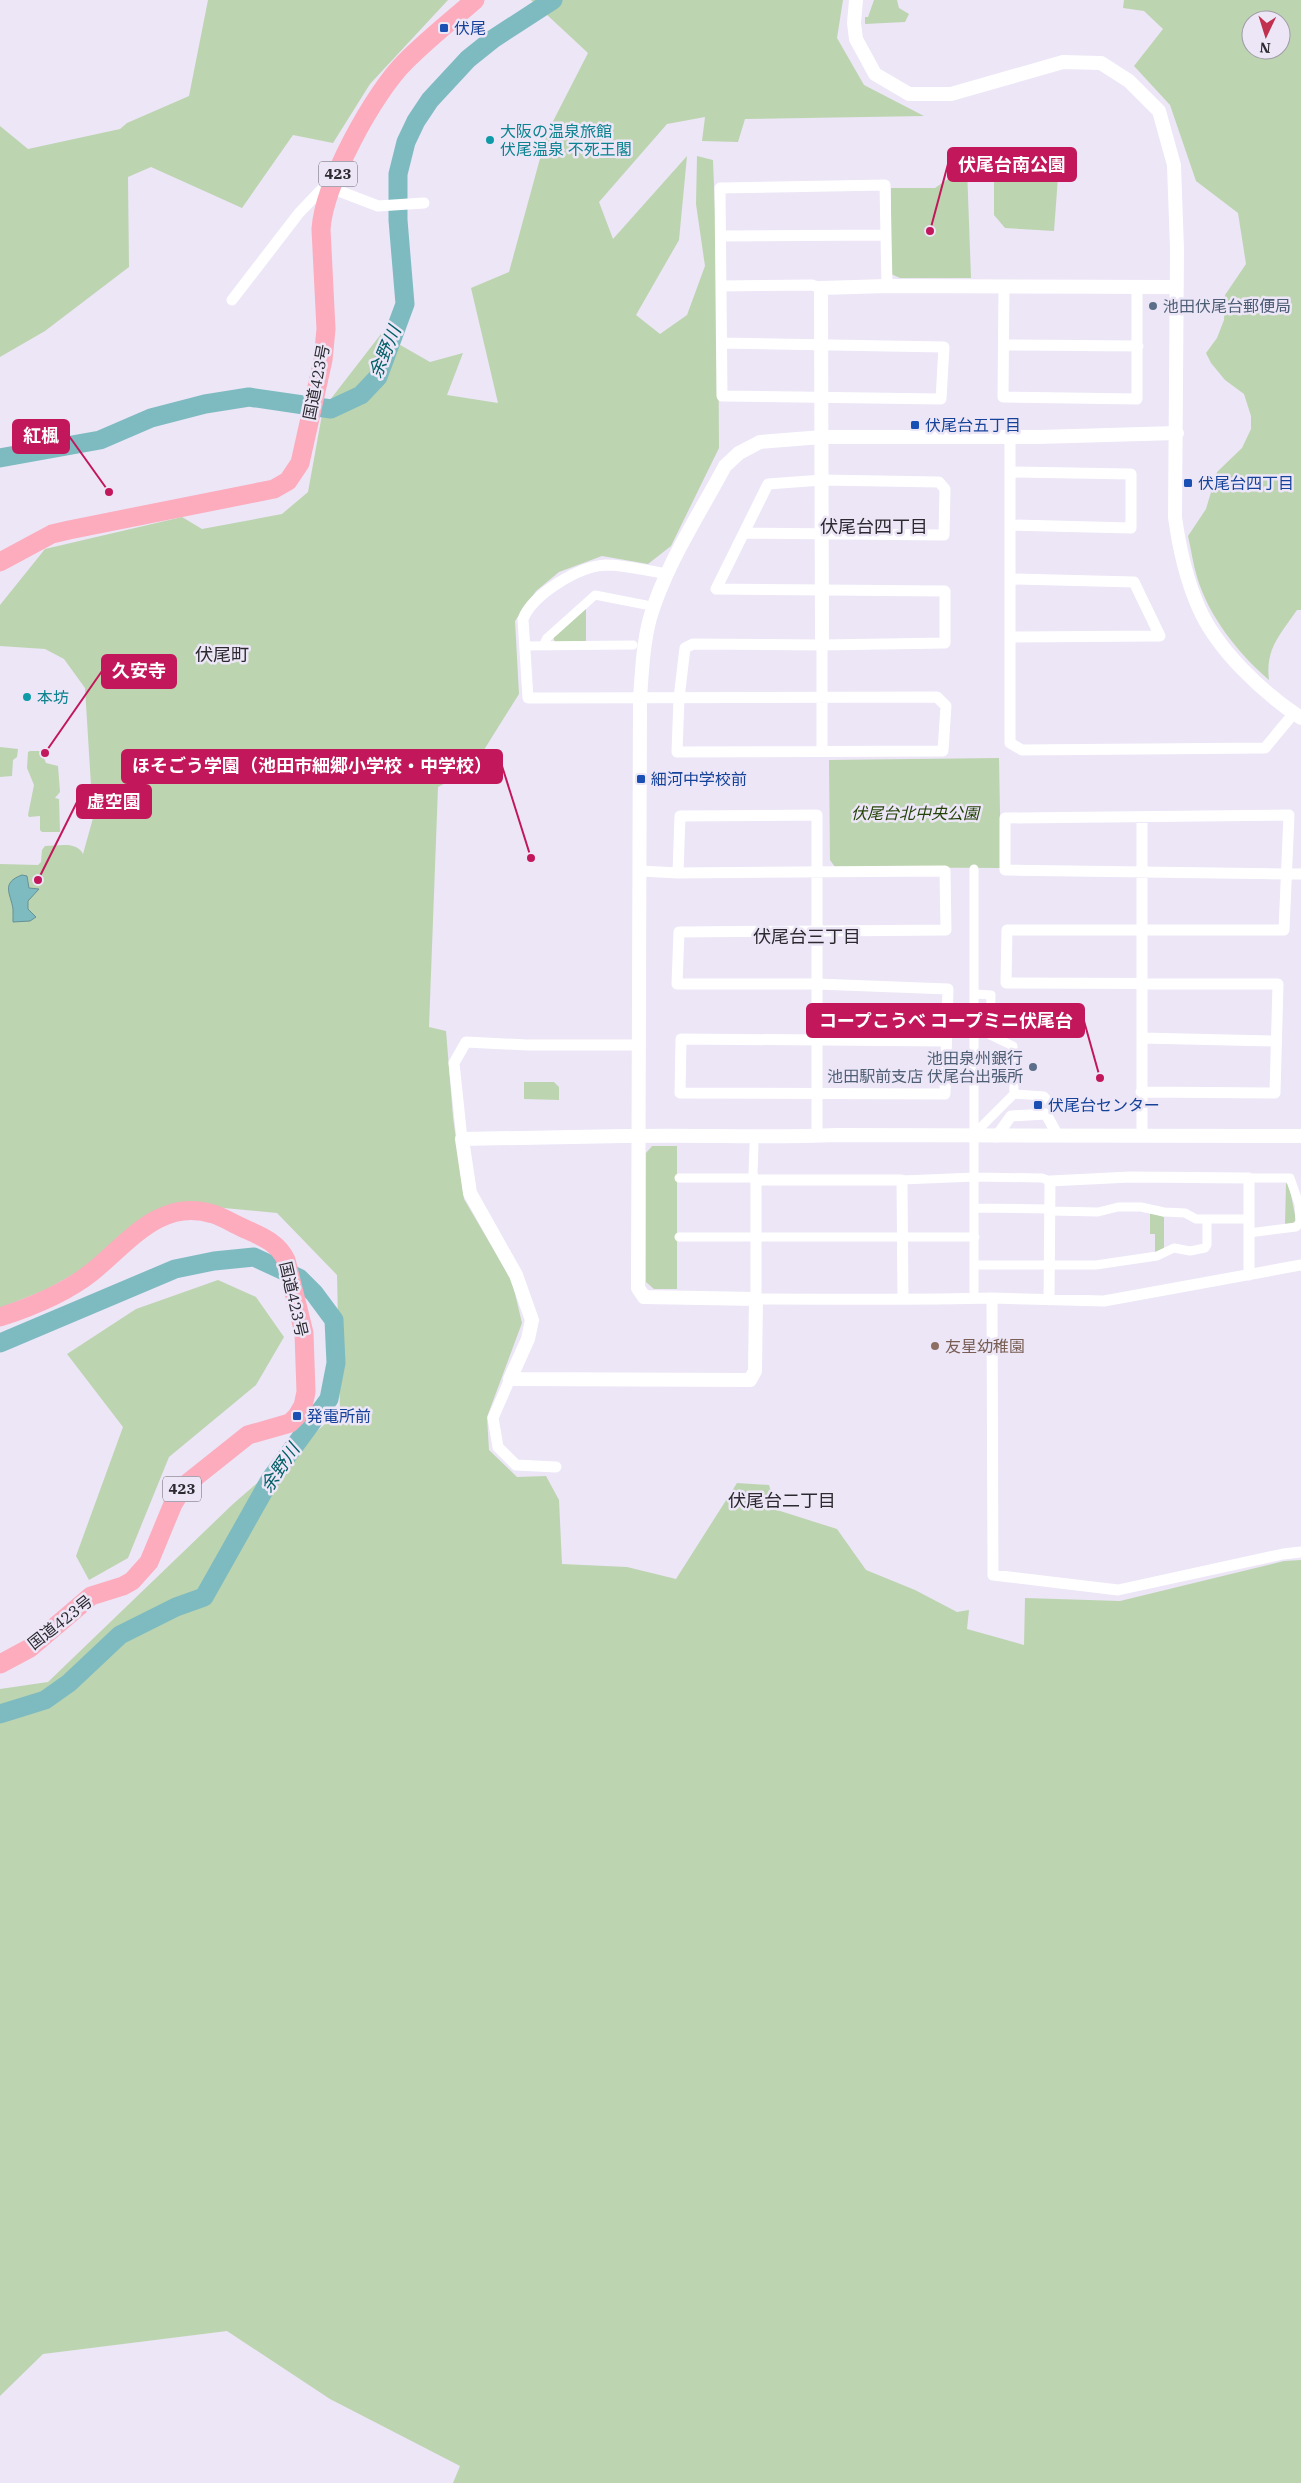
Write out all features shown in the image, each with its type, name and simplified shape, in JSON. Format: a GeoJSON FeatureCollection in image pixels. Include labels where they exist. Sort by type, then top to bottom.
{"type":"FeatureCollection","features":[{"type":"Feature","properties":{"kind":"highway","name":"国道423号"},"geometry":{"type":"LineString","coordinates":[[0,562],[52,534],[274,489],[288,481],[300,463],[324,360],[326,328],[321,229],[322,215],[331,188],[372,106],[405,62],[475,0]]}},
{"type":"Feature","properties":{"kind":"highway","name":"国道423号"},"geometry":{"type":"LineString","coordinates":[[0,1317],[42,1301],[91,1273],[139,1229],[170,1213],[185,1210],[213,1214],[266,1238],[282,1251],[286,1260],[304,1333],[306,1378],[303,1406],[290,1423],[248,1435],[184,1486],[173,1504],[150,1562],[132,1581],[123,1586],[91,1596],[30,1648],[0,1664]]}},
{"type":"Feature","properties":{"kind":"street"},"geometry":{"type":"LineString","coordinates":[[856,0],[854,22],[856,39],[876,74],[909,94],[951,94],[1063,62],[1101,63],[1129,81],[1159,111],[1174,165],[1177,434],[1175,517],[1179,546],[1198,607],[1222,646],[1263,688],[1297,716],[1265,748],[1022,750],[1010,743],[1010,437]]}},
{"type":"Feature","properties":{"kind":"street"},"geometry":{"type":"LineString","coordinates":[[723,343],[944,347],[941,399],[722,396],[722,236],[720,188],[885,185],[887,286]]}},
{"type":"Feature","properties":{"kind":"street"},"geometry":{"type":"LineString","coordinates":[[232,300],[299,213],[321,190],[331,188],[378,206],[424,203]]}},
{"type":"Feature","properties":{"kind":"street"},"geometry":{"type":"LineString","coordinates":[[722,236],[886,235]]}},
{"type":"Feature","properties":{"kind":"street"},"geometry":{"type":"LineString","coordinates":[[721,286],[812,285],[821,288],[887,286],[1176,287]]}},
{"type":"Feature","properties":{"kind":"street"},"geometry":{"type":"LineString","coordinates":[[1004,287],[1003,397],[1137,399],[1137,286]]}},
{"type":"Feature","properties":{"kind":"street"},"geometry":{"type":"LineString","coordinates":[[821,288],[822,751]]}},
{"type":"Feature","properties":{"kind":"street"},"geometry":{"type":"LineString","coordinates":[[1004,345],[1138,346]]}},
{"type":"Feature","properties":{"kind":"street"},"geometry":{"type":"LineString","coordinates":[[1177,434],[1010,437],[822,437],[760,442],[739,453],[725,466],[667,574],[650,618],[642,656],[640,698],[641,871],[638,1288],[644,1297],[756,1299],[992,1298],[1104,1302],[1301,1265]]}},
{"type":"Feature","properties":{"kind":"street"},"geometry":{"type":"LineString","coordinates":[[1010,472],[1131,474],[1131,528],[1011,525]]}},
{"type":"Feature","properties":{"kind":"street"},"geometry":{"type":"LineString","coordinates":[[667,574],[605,565],[561,579],[526,611],[523,619],[528,698],[640,698],[679,698],[822,698],[937,697],[946,706],[944,751],[677,752],[679,698],[685,648],[693,644],[822,645],[945,643],[945,591],[716,589],[768,484],[822,480],[939,482],[945,489],[944,535],[744,533]]}},
{"type":"Feature","properties":{"kind":"street"},"geometry":{"type":"LineString","coordinates":[[1010,579],[1134,582],[1160,636],[1010,637]]}},
{"type":"Feature","properties":{"kind":"street"},"geometry":{"type":"LineString","coordinates":[[543,646],[547,638],[595,595],[646,604]]}},
{"type":"Feature","properties":{"kind":"street"},"geometry":{"type":"LineString","coordinates":[[525,646],[633,646]]}},
{"type":"Feature","properties":{"kind":"street"},"geometry":{"type":"LineString","coordinates":[[678,873],[680,816],[817,815],[817,1136]]}},
{"type":"Feature","properties":{"kind":"street"},"geometry":{"type":"LineString","coordinates":[[1141,1092],[1275,1093],[1278,984],[1006,983],[1007,930],[1284,930],[1287,874],[1289,815],[1005,818],[1005,870],[1140,870],[1287,874],[1301,874]]}},
{"type":"Feature","properties":{"kind":"street"},"geometry":{"type":"LineString","coordinates":[[1142,817],[1140,870],[1143,984],[1142,1136]]}},
{"type":"Feature","properties":{"kind":"street"},"geometry":{"type":"LineString","coordinates":[[974,869],[978,1127],[975,1144],[974,1292]]}},
{"type":"Feature","properties":{"kind":"street"},"geometry":{"type":"LineString","coordinates":[[641,871],[678,873],[945,871],[946,930],[679,932],[677,984],[817,984],[948,989],[945,1040],[945,1094],[680,1093],[681,1039],[817,1038],[945,1040]]}},
{"type":"Feature","properties":{"kind":"street"},"geometry":{"type":"LineString","coordinates":[[975,994],[990,995],[990,1034],[1013,1046],[1014,1094]]}},
{"type":"Feature","properties":{"kind":"street"},"geometry":{"type":"LineString","coordinates":[[1142,1038],[1276,1041]]}},
{"type":"Feature","properties":{"kind":"street"},"geometry":{"type":"LineString","coordinates":[[556,1467],[516,1466],[498,1447],[493,1418],[528,1339],[532,1320],[516,1275],[470,1193],[454,1063],[466,1042],[527,1045],[639,1044]]}},
{"type":"Feature","properties":{"kind":"street"},"geometry":{"type":"LineString","coordinates":[[978,1127],[1014,1094],[1044,1096],[1054,1107]]}},
{"type":"Feature","properties":{"kind":"street"},"geometry":{"type":"LineString","coordinates":[[996,1137],[1011,1116],[1046,1114],[1058,1136]]}},
{"type":"Feature","properties":{"kind":"street"},"geometry":{"type":"LineString","coordinates":[[462,1139],[638,1136],[1301,1136]]}},
{"type":"Feature","properties":{"kind":"street"},"geometry":{"type":"LineString","coordinates":[[510,1379],[750,1380],[755,1371],[756,1180],[754,1174],[754,1145]]}},
{"type":"Feature","properties":{"kind":"street"},"geometry":{"type":"LineString","coordinates":[[679,1178],[902,1180],[975,1177],[1042,1178],[1050,1181],[1130,1177],[1290,1178],[1298,1204],[1300,1223],[1296,1227],[1249,1233]]}},
{"type":"Feature","properties":{"kind":"street"},"geometry":{"type":"LineString","coordinates":[[1248,1275],[1249,1178]]}},
{"type":"Feature","properties":{"kind":"street"},"geometry":{"type":"LineString","coordinates":[[902,1180],[903,1299]]}},
{"type":"Feature","properties":{"kind":"street"},"geometry":{"type":"LineString","coordinates":[[1049,1300],[1050,1181]]}},
{"type":"Feature","properties":{"kind":"street"},"geometry":{"type":"LineString","coordinates":[[975,1208],[1098,1212],[1118,1208],[1141,1207],[1164,1212],[1185,1213],[1196,1219],[1249,1219]]}},
{"type":"Feature","properties":{"kind":"street"},"geometry":{"type":"LineString","coordinates":[[974,1264],[1096,1265],[1157,1256],[1174,1248],[1190,1251],[1205,1248],[1207,1245],[1207,1219]]}},
{"type":"Feature","properties":{"kind":"street"},"geometry":{"type":"LineString","coordinates":[[679,1237],[975,1237]]}},
{"type":"Feature","properties":{"kind":"street"},"geometry":{"type":"LineString","coordinates":[[992,1298],[993,1575],[1118,1590],[1283,1554],[1301,1552]]}},
{"type":"Feature","properties":{"kind":"green space"},"geometry":{"type":"Polygon","coordinates":[[[208,0],[448,0],[370,84],[333,143],[293,135],[242,208],[151,167],[128,177],[129,267],[45,331],[0,357],[0,126],[28,149],[120,129],[127,123],[189,96],[208,0]]]}},
{"type":"Feature","properties":{"kind":"green space"},"geometry":{"type":"Polygon","coordinates":[[[531,0],[843,0],[837,38],[864,85],[924,116],[745,119],[738,142],[702,141],[705,117],[667,124],[599,202],[613,239],[687,156],[679,240],[636,315],[660,334],[687,315],[705,266],[696,204],[697,156],[713,160],[718,287],[719,448],[671,546],[648,564],[602,556],[559,572],[536,591],[515,621],[519,694],[472,769],[438,787],[429,1027],[446,1031],[453,1117],[464,1199],[512,1281],[522,1323],[487,1417],[489,1450],[517,1477],[546,1476],[559,1500],[562,1564],[627,1567],[676,1579],[737,1483],[769,1485],[777,1510],[837,1529],[866,1570],[915,1590],[957,1612],[969,1610],[967,1629],[1024,1645],[1025,1598],[1120,1601],[1284,1561],[1301,1560],[1301,2483],[453,2483],[460,2466],[330,2399],[227,2331],[43,2354],[0,2396],[0,1689],[48,1682],[233,1504],[340,1411],[337,1275],[277,1213],[181,1204],[74,1274],[45,1290],[0,1308],[0,864],[38,865],[41,862],[42,850],[45,846],[72,846],[76,847],[83,854],[93,818],[85,688],[64,659],[45,649],[0,646],[0,605],[45,549],[182,517],[202,529],[282,514],[308,492],[323,409],[381,334],[430,362],[463,353],[447,395],[498,403],[471,288],[509,272],[547,133],[588,53],[531,0]]]}},
{"type":"Feature","properties":{"kind":"green space"},"geometry":{"type":"Polygon","coordinates":[[[874,0],[897,0],[899,8],[909,14],[905,22],[865,24],[865,17],[868,17],[874,0]]]}},
{"type":"Feature","properties":{"kind":"green space"},"geometry":{"type":"Polygon","coordinates":[[[1124,0],[1301,0],[1301,610],[1297,610],[1275,643],[1269,660],[1269,680],[1236,646],[1209,606],[1197,577],[1188,536],[1206,509],[1217,472],[1242,448],[1251,429],[1251,416],[1244,394],[1225,380],[1211,363],[1206,353],[1217,338],[1224,320],[1225,295],[1246,264],[1238,213],[1196,181],[1170,105],[1134,66],[1163,29],[1144,11],[1123,8],[1124,0]]]}},
{"type":"Feature","properties":{"kind":"green space"},"geometry":{"type":"Polygon","coordinates":[[[965,167],[967,168],[971,278],[900,278],[891,274],[891,188],[935,188],[965,167]]]}},
{"type":"Feature","properties":{"kind":"green space"},"geometry":{"type":"Polygon","coordinates":[[[994,169],[1050,171],[1058,177],[1054,231],[1005,228],[994,215],[994,169]]]}},
{"type":"Feature","properties":{"kind":"green space"},"geometry":{"type":"Polygon","coordinates":[[[586,607],[586,642],[555,642],[553,637],[586,607]]]}},
{"type":"Feature","properties":{"kind":"green space"},"geometry":{"type":"Polygon","coordinates":[[[0,747],[18,749],[17,757],[13,760],[12,776],[0,777],[0,747]]]}},
{"type":"Feature","properties":{"kind":"green space"},"geometry":{"type":"Polygon","coordinates":[[[41,751],[46,763],[58,766],[60,792],[55,798],[59,799],[60,832],[42,832],[40,830],[40,816],[29,817],[28,815],[34,785],[27,768],[28,752],[41,751]]]}},
{"type":"Feature","properties":{"kind":"green space","name":"伏尾台北中央公園"},"geometry":{"type":"Polygon","coordinates":[[[999,758],[1001,868],[835,867],[830,860],[829,760],[999,758]]]}},
{"type":"Feature","properties":{"kind":"green space"},"geometry":{"type":"Polygon","coordinates":[[[524,1082],[554,1082],[559,1087],[559,1100],[524,1099],[524,1082]]]}},
{"type":"Feature","properties":{"kind":"green space"},"geometry":{"type":"Polygon","coordinates":[[[652,1146],[677,1146],[677,1289],[654,1289],[646,1282],[646,1153],[652,1146]]]}},
{"type":"Feature","properties":{"kind":"green space"},"geometry":{"type":"Polygon","coordinates":[[[1286,1183],[1289,1185],[1296,1220],[1285,1225],[1286,1183]]]}},
{"type":"Feature","properties":{"kind":"green space"},"geometry":{"type":"Polygon","coordinates":[[[1150,1213],[1164,1217],[1164,1249],[1155,1253],[1155,1234],[1150,1234],[1150,1213]]]}},
{"type":"Feature","properties":{"kind":"green space"},"geometry":{"type":"Polygon","coordinates":[[[218,1280],[256,1297],[284,1337],[256,1385],[169,1457],[128,1558],[89,1580],[76,1556],[123,1427],[67,1354],[136,1309],[218,1280]]]}},
{"type":"Feature","properties":{"kind":"shaded area"},"geometry":{"type":"Polygon","coordinates":[[[22,875],[27,876],[29,888],[39,889],[28,901],[28,909],[36,917],[30,921],[13,922],[13,909],[8,889],[15,878],[22,875]]]}},
{"type":"Feature","properties":{"kind":"waterway","name":"余野川"},"geometry":{"type":"LineString","coordinates":[[0,458],[100,440],[151,418],[205,404],[249,397],[331,409],[361,395],[378,377],[405,304],[398,220],[398,174],[406,142],[416,121],[430,100],[468,59],[493,39],[553,0]]}},
{"type":"Feature","properties":{"kind":"waterway","name":"余野川"},"geometry":{"type":"LineString","coordinates":[[0,1343],[175,1269],[214,1261],[254,1257],[299,1278],[314,1293],[334,1320],[336,1363],[329,1399],[271,1478],[204,1597],[176,1607],[120,1635],[69,1683],[45,1700],[0,1714]]}},
{"type":"Feature","properties":{"kind":"place","name":"伏尾"},"geometry":{"type":"Point","coordinates":[444,28]}},
{"type":"Feature","properties":{"kind":"place","name":"大阪の温泉旅館 伏尾温泉 不死王閣"},"geometry":{"type":"Point","coordinates":[490,140]}},
{"type":"Feature","properties":{"kind":"place","name":"伏尾台南公園"},"geometry":{"type":"Point","coordinates":[930,231]}},
{"type":"Feature","properties":{"kind":"place","name":"池田伏尾台郵便局"},"geometry":{"type":"Point","coordinates":[1153,306]}},
{"type":"Feature","properties":{"kind":"place","name":"伏尾台五丁目"},"geometry":{"type":"Point","coordinates":[915,425]}},
{"type":"Feature","properties":{"kind":"place","name":"伏尾台四丁目"},"geometry":{"type":"Point","coordinates":[1188,483]}},
{"type":"Feature","properties":{"kind":"place","name":"紅楓"},"geometry":{"type":"Point","coordinates":[109,492]}},
{"type":"Feature","properties":{"kind":"place","name":"本坊"},"geometry":{"type":"Point","coordinates":[27,697]}},
{"type":"Feature","properties":{"kind":"place","name":"久安寺"},"geometry":{"type":"Point","coordinates":[45,753]}},
{"type":"Feature","properties":{"kind":"place","name":"細河中学校前"},"geometry":{"type":"Point","coordinates":[641,779]}},
{"type":"Feature","properties":{"kind":"place","name":"ほそごう学園（池田市細郷小学校・中学校）"},"geometry":{"type":"Point","coordinates":[531,858]}},
{"type":"Feature","properties":{"kind":"place","name":"虚空園"},"geometry":{"type":"Point","coordinates":[38,880]}},
{"type":"Feature","properties":{"kind":"place","name":"池田泉州銀行 池田駅前支店 伏尾台出張所"},"geometry":{"type":"Point","coordinates":[1033,1067]}},
{"type":"Feature","properties":{"kind":"place","name":"コープこうべ コープミニ伏尾台"},"geometry":{"type":"Point","coordinates":[1100,1078]}},
{"type":"Feature","properties":{"kind":"place","name":"伏尾台センター"},"geometry":{"type":"Point","coordinates":[1038,1105]}},
{"type":"Feature","properties":{"kind":"place","name":"友星幼稚園"},"geometry":{"type":"Point","coordinates":[935,1346]}},
{"type":"Feature","properties":{"kind":"place","name":"発電所前"},"geometry":{"type":"Point","coordinates":[297,1416]}},
{"type":"Feature","properties":{"kind":"district","name":"伏尾台四丁目"},"geometry":{"type":"Point","coordinates":[874,527]}},
{"type":"Feature","properties":{"kind":"district","name":"伏尾町"},"geometry":{"type":"Point","coordinates":[222,655]}},
{"type":"Feature","properties":{"kind":"district","name":"伏尾台三丁目"},"geometry":{"type":"Point","coordinates":[807,937]}},
{"type":"Feature","properties":{"kind":"district","name":"伏尾台二丁目"},"geometry":{"type":"Point","coordinates":[782,1501]}}]}
